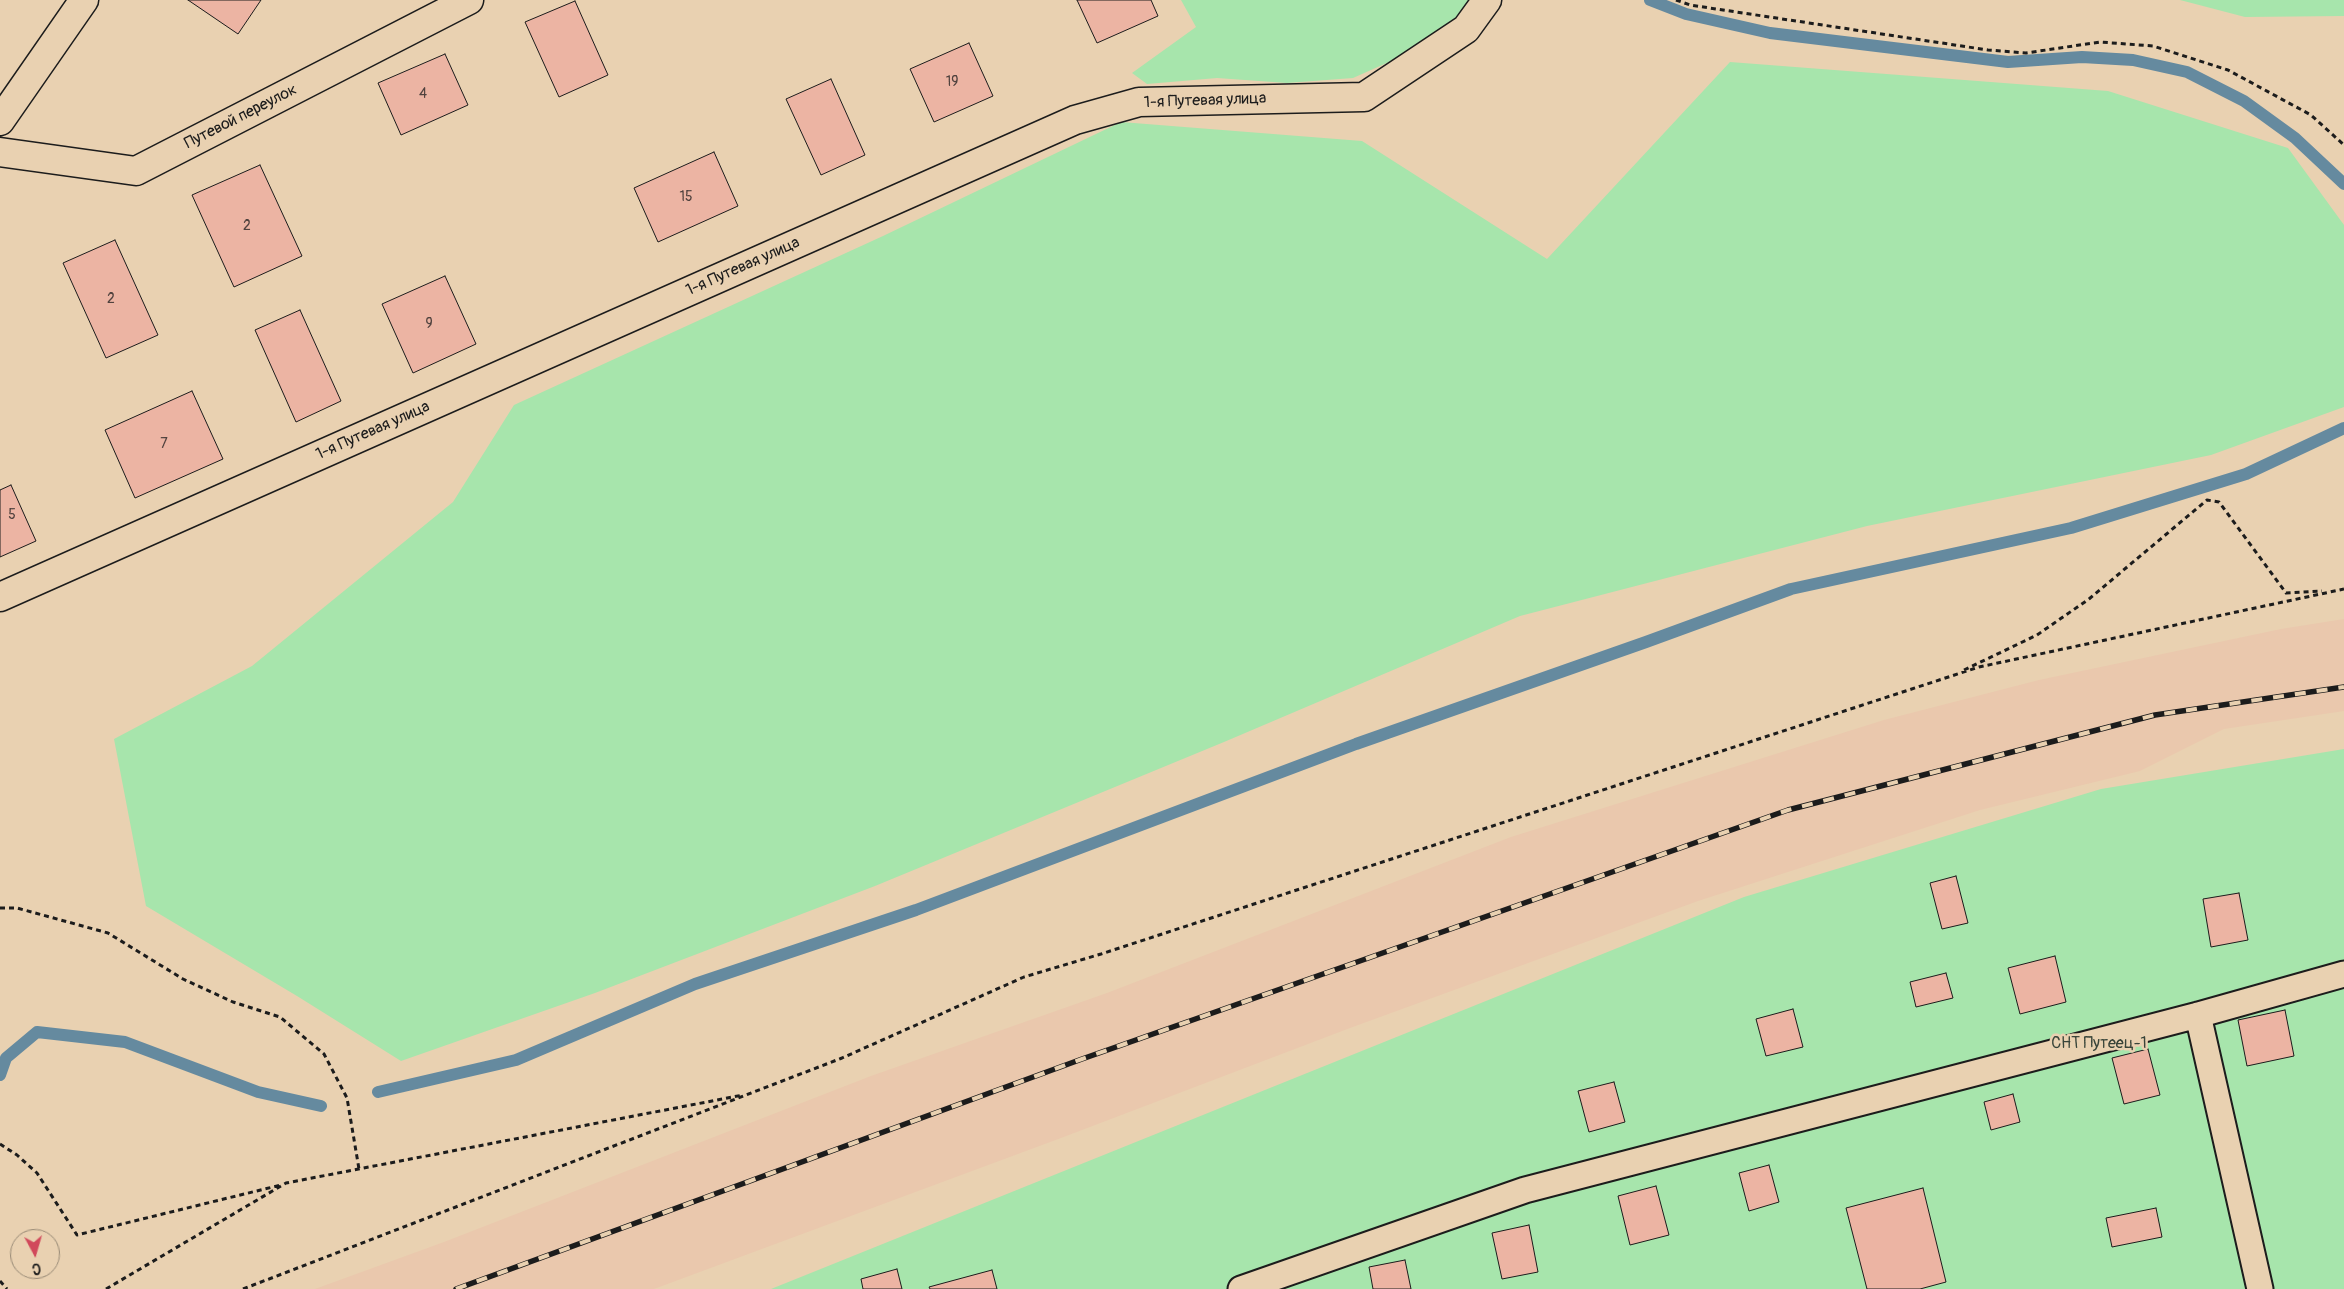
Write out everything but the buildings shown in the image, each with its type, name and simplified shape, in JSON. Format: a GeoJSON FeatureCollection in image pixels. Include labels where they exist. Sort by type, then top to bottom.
{"type":"FeatureCollection","features":[{"type":"Feature","properties":{"kind":"street"},"geometry":{"type":"LineString","coordinates":[[0,121],[84,0]]}},
{"type":"Feature","properties":{"kind":"street","name":"Путевой переулок"},"geometry":{"type":"LineString","coordinates":[[0,152],[136,171],[469,0]]}},
{"type":"Feature","properties":{"kind":"street","name":"1-я Путевая улица"},"geometry":{"type":"LineString","coordinates":[[0,597],[1075,120],[1139,102],[1364,97],[1466,29],[1488,0]]}},
{"type":"Feature","properties":{"kind":"lane"},"geometry":{"type":"LineString","coordinates":[[1241,1289],[1525,1190],[2198,1015],[2344,974]]}},
{"type":"Feature","properties":{"kind":"lane"},"geometry":{"type":"LineString","coordinates":[[2198,1015],[2260,1289]]}},
{"type":"Feature","properties":{"kind":"path"},"geometry":{"type":"LineString","coordinates":[[1676,0],[1690,5],[1988,50],[2026,52],[2100,42],[2153,46],[2228,70],[2311,115],[2344,145]]}},
{"type":"Feature","properties":{"kind":"path"},"geometry":{"type":"LineString","coordinates":[[1952,676],[2037,636],[2089,599],[2207,500],[2219,502],[2286,593],[2332,591]]}},
{"type":"Feature","properties":{"kind":"path"},"geometry":{"type":"LineString","coordinates":[[243,1289],[842,1058],[1024,977],[1120,948],[1979,667],[2344,588]]}},
{"type":"Feature","properties":{"kind":"path"},"geometry":{"type":"LineString","coordinates":[[0,908],[17,908],[108,933],[183,979],[233,1002],[280,1017],[324,1054],[347,1098],[359,1169]]}},
{"type":"Feature","properties":{"kind":"path"},"geometry":{"type":"LineString","coordinates":[[0,1144],[17,1155],[37,1173],[77,1235],[286,1183],[751,1093]]}},
{"type":"Feature","properties":{"kind":"path"},"geometry":{"type":"LineString","coordinates":[[106,1289],[286,1183]]}},
{"type":"Feature","properties":{"kind":"path"},"geometry":{"type":"LineString","coordinates":[[0,1281],[7,1289]]}},
{"type":"Feature","properties":{"kind":"shaded area"},"geometry":{"type":"Polygon","coordinates":[[[2344,619],[2344,711],[2224,729],[2140,771],[1980,810],[1698,901],[1350,1028],[1061,1138],[654,1289],[315,1289],[444,1242],[871,1076],[1107,993],[1511,837],[1884,720],[2039,680],[2281,629],[2344,619]]]}},
{"type":"Feature","properties":{"kind":"green space"},"geometry":{"type":"Polygon","coordinates":[[[1181,0],[1470,0],[1456,27],[1407,54],[1353,78],[1287,83],[1217,78],[1147,84],[1132,73],[1196,27],[1181,0]]]}},
{"type":"Feature","properties":{"kind":"green space"},"geometry":{"type":"Polygon","coordinates":[[[2180,0],[2344,0],[2344,16],[2245,17],[2180,0]]]}},
{"type":"Feature","properties":{"kind":"green space"},"geometry":{"type":"Polygon","coordinates":[[[1730,62],[2108,91],[2288,148],[2344,225],[2344,407],[2211,455],[1867,526],[1520,616],[1224,742],[875,886],[595,993],[401,1061],[297,996],[146,906],[114,739],[252,666],[453,502],[514,405],[883,236],[1121,122],[1362,141],[1547,259],[1730,62]]]}},
{"type":"Feature","properties":{"kind":"green space","name":"СНТ Путеец-1"},"geometry":{"type":"Polygon","coordinates":[[[2344,749],[2344,1289],[771,1289],[1744,897],[2101,789],[2344,749]]]}},
{"type":"Feature","properties":{"kind":"waterway"},"geometry":{"type":"LineString","coordinates":[[1650,0],[1686,14],[1770,33],[2008,62],[2082,57],[2133,60],[2187,72],[2244,101],[2295,138],[2344,184]]}},
{"type":"Feature","properties":{"kind":"waterway"},"geometry":{"type":"LineString","coordinates":[[378,1092],[516,1060],[695,984],[916,910],[1356,744],[1791,589],[2071,528],[2246,474],[2344,428]]}},
{"type":"Feature","properties":{"kind":"waterway"},"geometry":{"type":"LineString","coordinates":[[0,1075],[6,1058],[37,1032],[125,1042],[258,1092],[321,1106]]}},
{"type":"Feature","properties":{"kind":"railway"},"geometry":{"type":"LineString","coordinates":[[456,1289],[1082,1059],[1788,810],[2155,715],[2344,687]]}}]}
